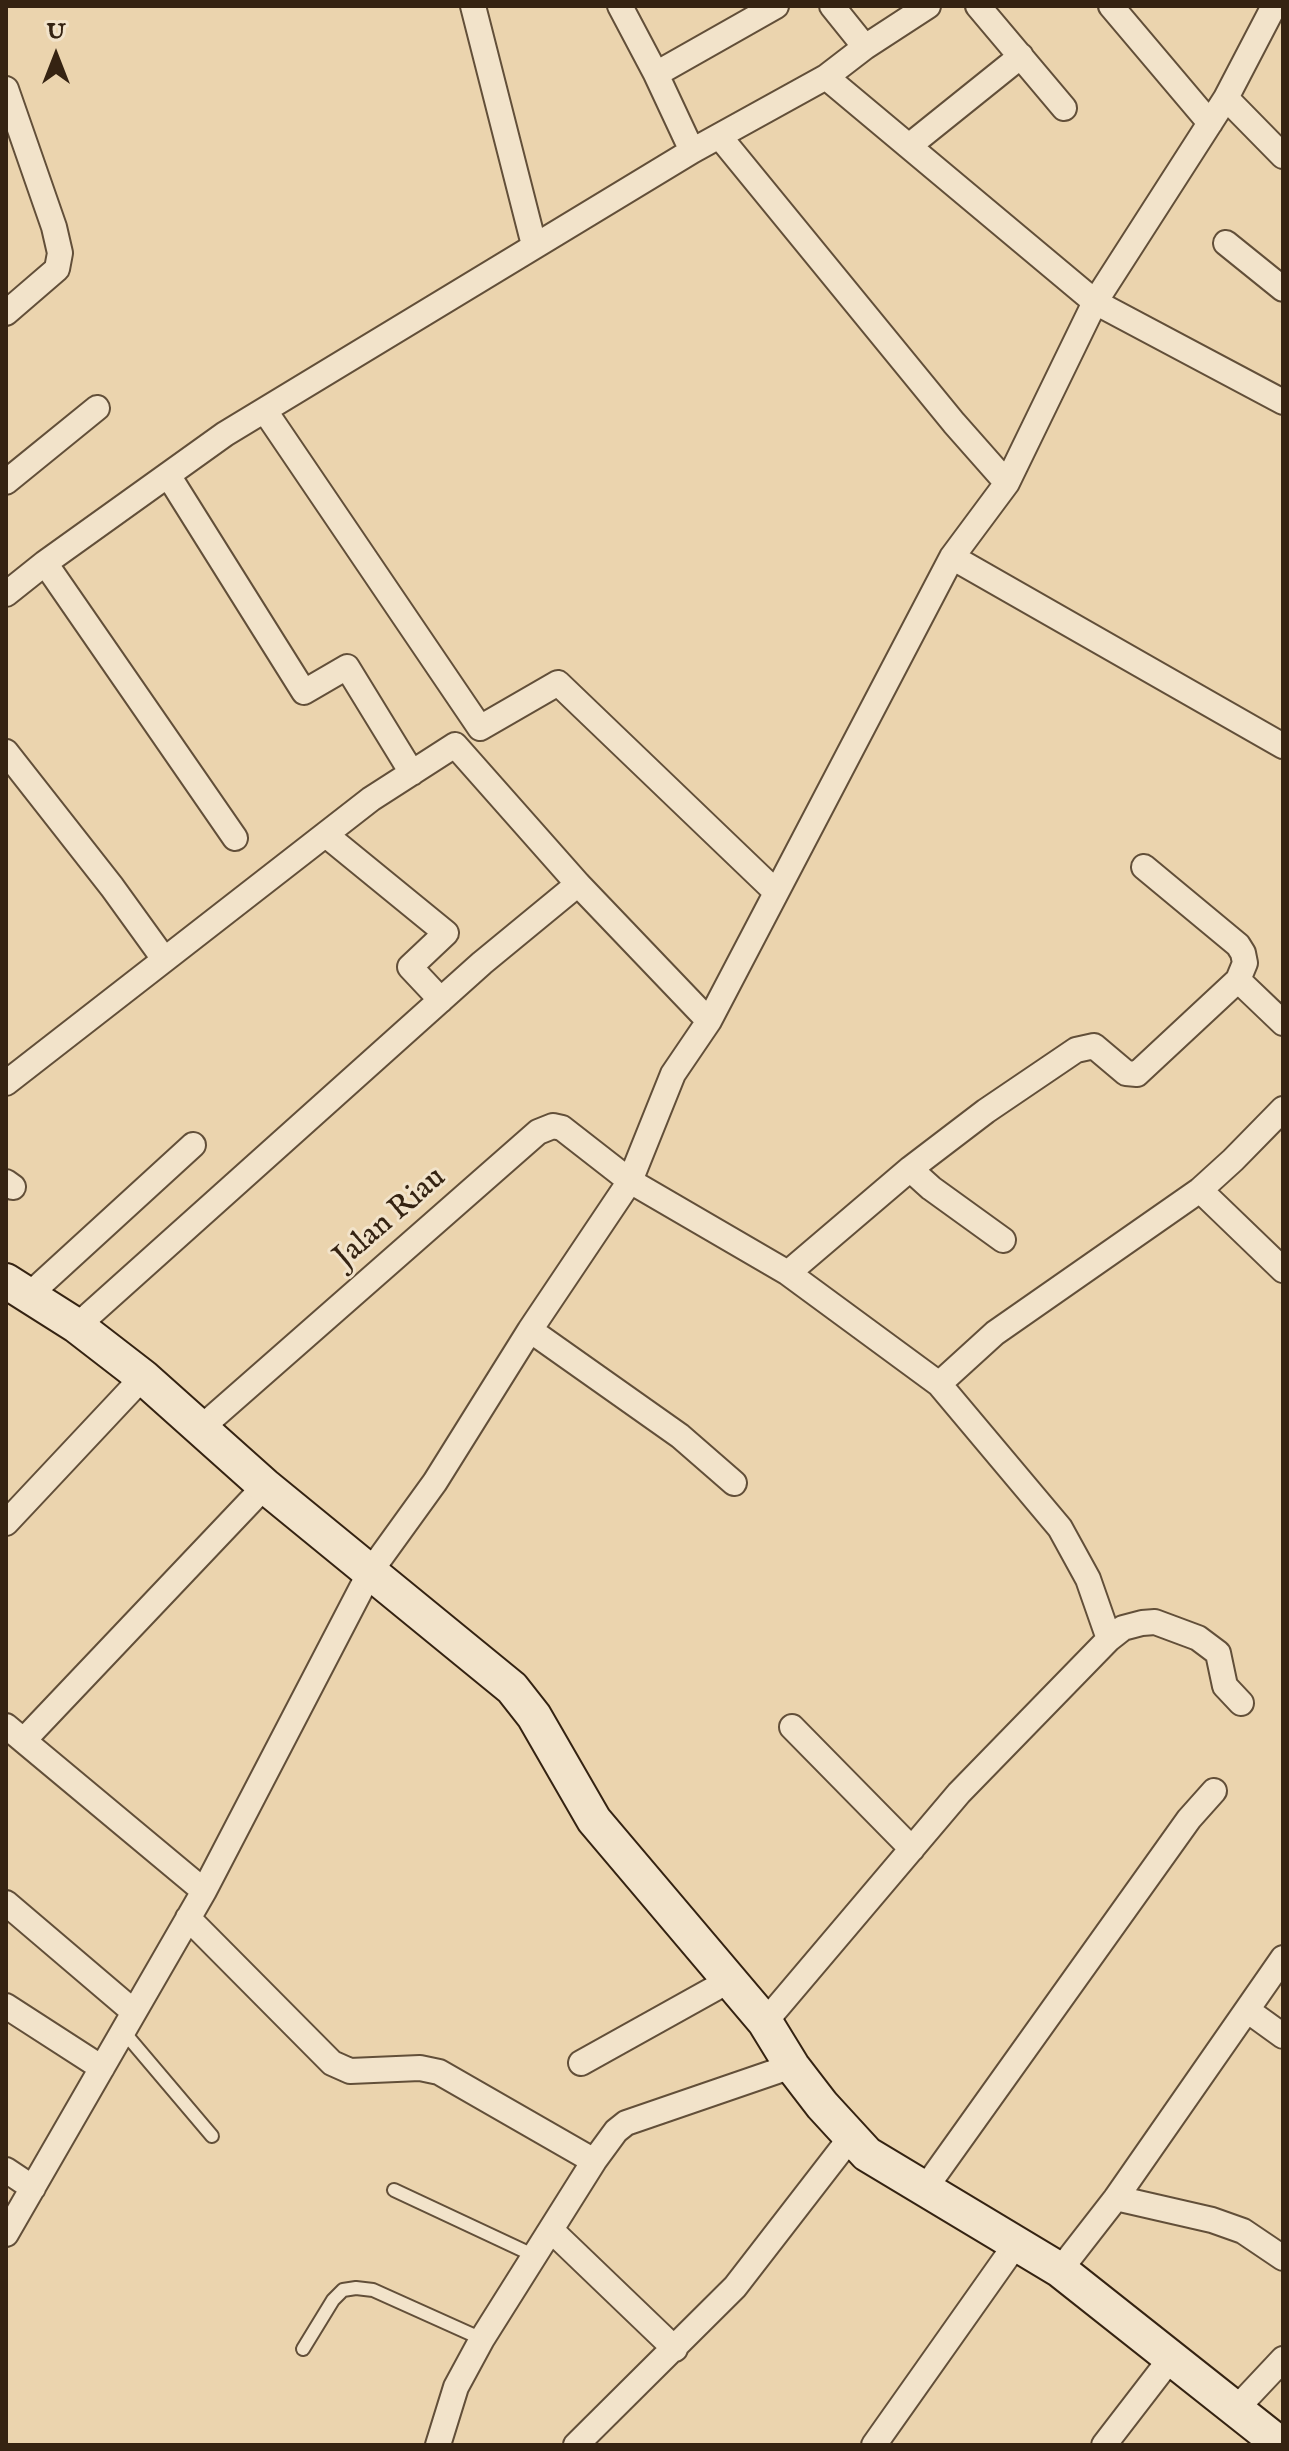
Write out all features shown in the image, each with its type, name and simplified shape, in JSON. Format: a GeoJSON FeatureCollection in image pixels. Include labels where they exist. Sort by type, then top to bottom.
{"type":"FeatureCollection","features":[{"type":"Feature","properties":{"kind":"street"},"geometry":{"type":"LineString","coordinates":[[473,6],[534,245]]}},
{"type":"Feature","properties":{"kind":"street"},"geometry":{"type":"LineString","coordinates":[[620,6],[692,151]]}},
{"type":"Feature","properties":{"kind":"street"},"geometry":{"type":"LineString","coordinates":[[656,74],[776,6]]}},
{"type":"Feature","properties":{"kind":"street"},"geometry":{"type":"LineString","coordinates":[[832,6],[865,47]]}},
{"type":"Feature","properties":{"kind":"street"},"geometry":{"type":"LineString","coordinates":[[6,594],[225,434],[692,151],[826,77],[928,6]]}},
{"type":"Feature","properties":{"kind":"street"},"geometry":{"type":"LineString","coordinates":[[978,6],[1064,108]]}},
{"type":"Feature","properties":{"kind":"street"},"geometry":{"type":"LineString","coordinates":[[1111,6],[1210,123]]}},
{"type":"Feature","properties":{"kind":"street"},"geometry":{"type":"LineString","coordinates":[[6,2234],[204,1891],[370,1572],[449,1461],[530,1330],[630,1181],[673,1074],[709,1021],[952,557],[1007,483],[1095,302],[1226,98],[1274,6]]}},
{"type":"Feature","properties":{"kind":"street"},"geometry":{"type":"LineString","coordinates":[[909,146],[1021,56]]}},
{"type":"Feature","properties":{"kind":"street"},"geometry":{"type":"LineString","coordinates":[[826,77],[1095,302],[1283,402]]}},
{"type":"Feature","properties":{"kind":"street"},"geometry":{"type":"LineString","coordinates":[[6,89],[60,245],[60,253],[57,269],[6,313]]}},
{"type":"Feature","properties":{"kind":"street"},"geometry":{"type":"LineString","coordinates":[[1226,98],[1283,156]]}},
{"type":"Feature","properties":{"kind":"street"},"geometry":{"type":"LineString","coordinates":[[720,137],[954,423],[1007,483]]}},
{"type":"Feature","properties":{"kind":"street"},"geometry":{"type":"LineString","coordinates":[[1226,243],[1283,289]]}},
{"type":"Feature","properties":{"kind":"street"},"geometry":{"type":"LineString","coordinates":[[6,482],[97,408]]}},
{"type":"Feature","properties":{"kind":"street"},"geometry":{"type":"LineString","coordinates":[[265,411],[480,728]]}},
{"type":"Feature","properties":{"kind":"street"},"geometry":{"type":"LineString","coordinates":[[168,475],[304,692],[347,667],[412,773]]}},
{"type":"Feature","properties":{"kind":"street"},"geometry":{"type":"LineString","coordinates":[[952,557],[1283,746]]}},
{"type":"Feature","properties":{"kind":"street"},"geometry":{"type":"LineString","coordinates":[[45,563],[235,838]]}},
{"type":"Feature","properties":{"kind":"street"},"geometry":{"type":"LineString","coordinates":[[6,1083],[371,799],[480,728],[558,683],[776,892]]}},
{"type":"Feature","properties":{"kind":"street"},"geometry":{"type":"LineString","coordinates":[[455,745],[578,884],[709,1021]]}},
{"type":"Feature","properties":{"kind":"street"},"geometry":{"type":"LineString","coordinates":[[6,752],[164,959]]}},
{"type":"Feature","properties":{"kind":"street"},"geometry":{"type":"LineString","coordinates":[[326,835],[446,933],[410,967],[441,1000]]}},
{"type":"Feature","properties":{"kind":"street"},"geometry":{"type":"LineString","coordinates":[[788,1273],[910,1169],[986,1111],[1083,1047],[1098,1048],[1126,1073],[1134,1075],[1141,1072],[1238,980],[1245,963],[1238,945],[1144,867]]}},
{"type":"Feature","properties":{"kind":"street"},"geometry":{"type":"LineString","coordinates":[[77,1326],[441,1000],[578,884]]}},
{"type":"Feature","properties":{"kind":"street"},"geometry":{"type":"LineString","coordinates":[[1238,980],[1283,1023]]}},
{"type":"Feature","properties":{"kind":"street"},"geometry":{"type":"LineString","coordinates":[[939,1384],[995,1333],[1200,1190],[1283,1109]]}},
{"type":"Feature","properties":{"kind":"street","name":"Jalan Riau"},"geometry":{"type":"LineString","coordinates":[[202,1427],[545,1127],[562,1128],[630,1181],[788,1273],[939,1384],[1060,1528],[1088,1579],[1109,1639]]}},
{"type":"Feature","properties":{"kind":"street"},"geometry":{"type":"LineString","coordinates":[[193,1145],[18,1288],[77,1326],[143,1377],[265,1486],[512,1688],[534,1716],[594,1820],[765,2022],[792,2066],[822,2105],[876,2160],[1060,2270],[1281,2445]]}},
{"type":"Feature","properties":{"kind":"street"},"geometry":{"type":"LineString","coordinates":[[910,1169],[1003,1240]]}},
{"type":"Feature","properties":{"kind":"street"},"geometry":{"type":"LineString","coordinates":[[1200,1190],[1283,1270]]}},
{"type":"Feature","properties":{"kind":"street"},"geometry":{"type":"LineString","coordinates":[[530,1330],[680,1436],[734,1483]]}},
{"type":"Feature","properties":{"kind":"street"},"geometry":{"type":"LineString","coordinates":[[6,1523],[143,1377]]}},
{"type":"Feature","properties":{"kind":"street"},"geometry":{"type":"LineString","coordinates":[[204,1891],[15,1733],[265,1486]]}},
{"type":"Feature","properties":{"kind":"street"},"geometry":{"type":"LineString","coordinates":[[765,2022],[959,1793],[1123,1628],[1142,1623],[1163,1623],[1190,1634],[1216,1650],[1225,1686],[1241,1703]]}},
{"type":"Feature","properties":{"kind":"street"},"geometry":{"type":"LineString","coordinates":[[792,1727],[912,1849]]}},
{"type":"Feature","properties":{"kind":"street"},"geometry":{"type":"LineString","coordinates":[[924,2190],[1180,1832],[1214,1791]]}},
{"type":"Feature","properties":{"kind":"street"},"geometry":{"type":"LineString","coordinates":[[6,1903],[128,2021]]}},
{"type":"Feature","properties":{"kind":"street"},"geometry":{"type":"LineString","coordinates":[[188,1918],[332,2063],[350,2071],[420,2068],[439,2072],[594,2161]]}},
{"type":"Feature","properties":{"kind":"street"},"geometry":{"type":"LineString","coordinates":[[1060,2270],[1116,2198],[1283,1958]]}},
{"type":"Feature","properties":{"kind":"street"},"geometry":{"type":"LineString","coordinates":[[581,2063],[730,1980]]}},
{"type":"Feature","properties":{"kind":"street"},"geometry":{"type":"LineString","coordinates":[[6,2006],[102,2068]]}},
{"type":"Feature","properties":{"kind":"street"},"geometry":{"type":"LineString","coordinates":[[1247,2010],[1283,2036]]}},
{"type":"Feature","properties":{"kind":"street"},"geometry":{"type":"LineString","coordinates":[[438,2445],[456,2387],[482,2339],[607,2141],[626,2123],[792,2066]]}},
{"type":"Feature","properties":{"kind":"street"},"geometry":{"type":"LineString","coordinates":[[576,2445],[735,2287],[851,2137]]}},
{"type":"Feature","properties":{"kind":"street"},"geometry":{"type":"LineString","coordinates":[[6,2170],[33,2188]]}},
{"type":"Feature","properties":{"kind":"street"},"geometry":{"type":"LineString","coordinates":[[1116,2198],[1212,2220],[1243,2231],[1283,2258]]}},
{"type":"Feature","properties":{"kind":"street"},"geometry":{"type":"LineString","coordinates":[[551,2230],[675,2349]]}},
{"type":"Feature","properties":{"kind":"street"},"geometry":{"type":"LineString","coordinates":[[874,2445],[1016,2244]]}},
{"type":"Feature","properties":{"kind":"street"},"geometry":{"type":"LineString","coordinates":[[1104,2445],[1171,2358]]}},
{"type":"Feature","properties":{"kind":"street"},"geometry":{"type":"LineString","coordinates":[[1237,2408],[1283,2359]]}},
{"type":"Feature","properties":{"kind":"lane"},"geometry":{"type":"LineString","coordinates":[[128,2021],[212,2136]]}},
{"type":"Feature","properties":{"kind":"lane"},"geometry":{"type":"LineString","coordinates":[[394,2190],[535,2256]]}},
{"type":"Feature","properties":{"kind":"lane"},"geometry":{"type":"LineString","coordinates":[[303,2349],[333,2300],[343,2290],[356,2288],[373,2290],[482,2339]]}}]}
